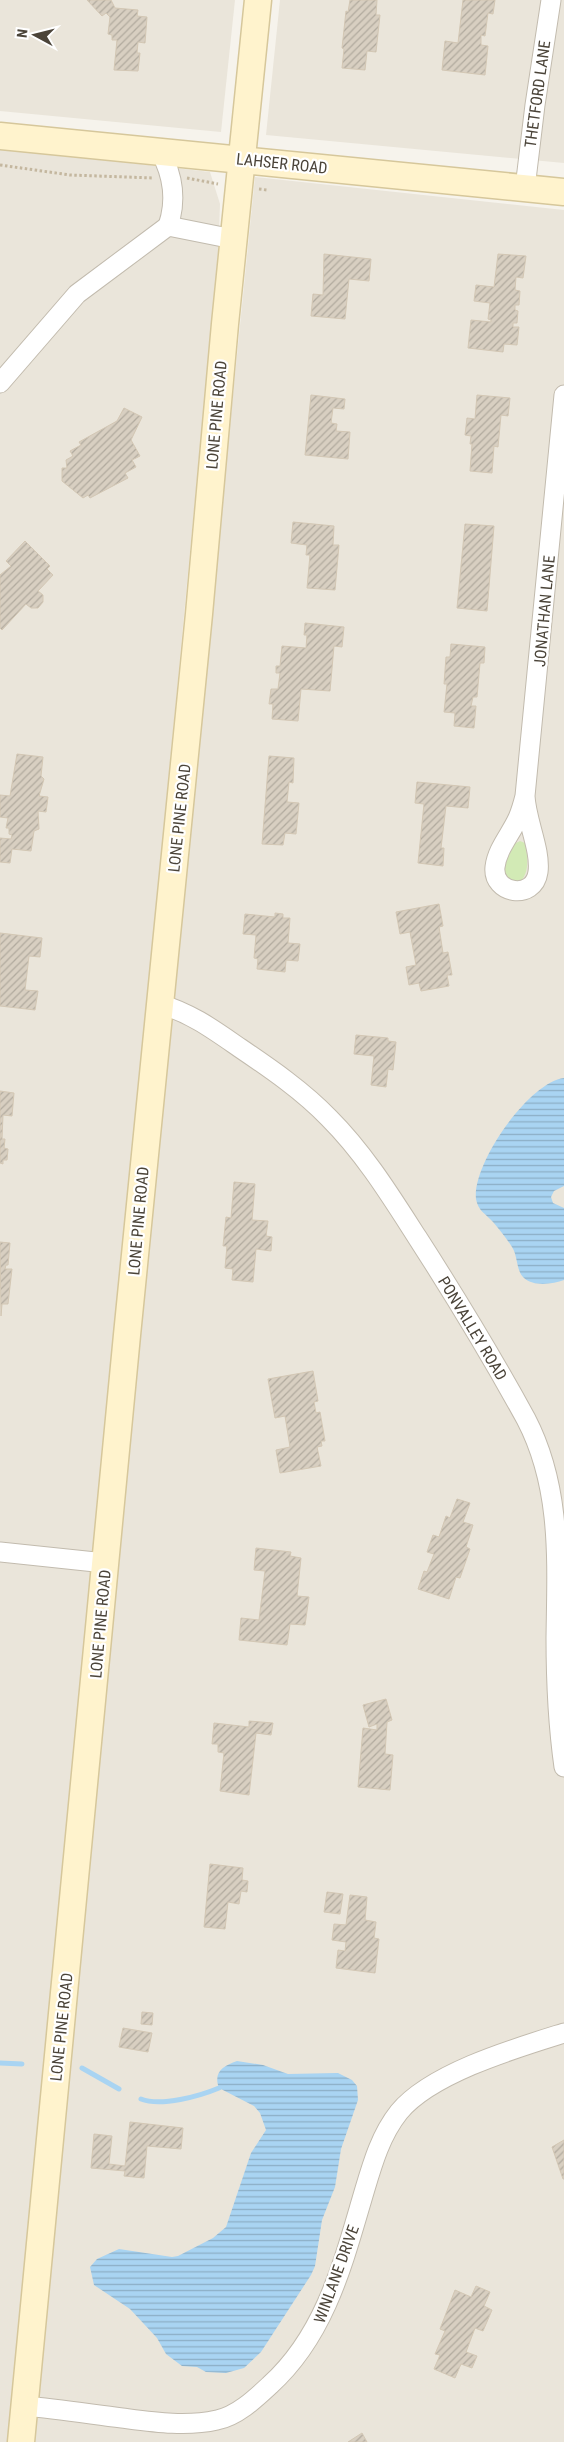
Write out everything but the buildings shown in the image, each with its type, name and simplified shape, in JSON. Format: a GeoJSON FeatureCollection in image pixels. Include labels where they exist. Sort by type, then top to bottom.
{"type":"FeatureCollection","features":[{"type":"Feature","properties":{"kind":"street","name":"LONE PINE ROAD"},"geometry":{"type":"LineString","coordinates":[[21,2442],[105,1563],[200,614],[233,239],[258,0]]}},
{"type":"Feature","properties":{"kind":"street","name":"THETFORD LANE"},"geometry":{"type":"LineString","coordinates":[[525,188],[551,0]]}},
{"type":"Feature","properties":{"kind":"street","name":"LAHSER ROAD"},"geometry":{"type":"LineString","coordinates":[[0,136],[564,192]]}},
{"type":"Feature","properties":{"kind":"street"},"geometry":{"type":"LineString","coordinates":[[0,384],[77,294],[168,226],[174,205],[172,179],[160,151]]}},
{"type":"Feature","properties":{"kind":"street"},"geometry":{"type":"LineString","coordinates":[[168,226],[233,239]]}},
{"type":"Feature","properties":{"kind":"street","name":"JONATHAN LANE"},"geometry":{"type":"LineString","coordinates":[[525,796],[564,395]]}},
{"type":"Feature","properties":{"kind":"street","name":"PONVALLEY ROAD"},"geometry":{"type":"LineString","coordinates":[[160,1004],[197,1018],[268,1067],[316,1105],[352,1143],[375,1173],[447,1284],[526,1419],[542,1452],[548,1470],[556,1518],[556,1698],[564,1768]]}},
{"type":"Feature","properties":{"kind":"street"},"geometry":{"type":"LineString","coordinates":[[0,1552],[105,1563]]}},
{"type":"Feature","properties":{"kind":"street","name":"WINLANE DRIVE"},"geometry":{"type":"LineString","coordinates":[[25,2406],[160,2422],[188,2423],[218,2420],[250,2403],[295,2360],[318,2326],[346,2255],[377,2151],[388,2127],[399,2112],[427,2088],[469,2066],[564,2033]]}},
{"type":"Feature","properties":{"kind":"path"},"geometry":{"type":"LineString","coordinates":[[0,165],[70,175],[151,178]]}},
{"type":"Feature","properties":{"kind":"path"},"geometry":{"type":"LineString","coordinates":[[187,178],[213,183]]}},
{"type":"Feature","properties":{"kind":"shaded area"},"geometry":{"type":"Polygon","coordinates":[[[0,0],[235,0],[221,132],[0,111],[0,0]]]}},
{"type":"Feature","properties":{"kind":"shaded area"},"geometry":{"type":"Polygon","coordinates":[[[280,0],[564,0],[564,163],[266,135],[280,0]]]}},
{"type":"Feature","properties":{"kind":"shaded area"},"geometry":{"type":"Polygon","coordinates":[[[0,148],[210,172],[220,204],[218,256],[11,2442],[0,2442],[0,148]]]}},
{"type":"Feature","properties":{"kind":"shaded area"},"geometry":{"type":"Polygon","coordinates":[[[255,177],[564,210],[564,2442],[33,2442],[173,990],[255,177]]]}},
{"type":"Feature","properties":{"kind":"green space"},"geometry":{"type":"Polygon","coordinates":[[[520,841],[525,843],[527,865],[525,875],[518,884],[508,882],[503,869],[514,844],[520,841]]]}},
{"type":"Feature","properties":{"kind":"water"},"geometry":{"type":"Polygon","coordinates":[[[564,1078],[564,1186],[554,1191],[551,1197],[553,1203],[564,1208],[564,1280],[555,1283],[538,1284],[528,1281],[521,1275],[512,1247],[479,1207],[476,1199],[477,1184],[483,1166],[505,1127],[535,1094],[550,1083],[564,1078]]]}},
{"type":"Feature","properties":{"kind":"water"},"geometry":{"type":"Polygon","coordinates":[[[237,2061],[263,2065],[288,2074],[338,2073],[352,2080],[357,2086],[358,2100],[341,2149],[335,2187],[322,2220],[315,2266],[311,2275],[261,2352],[244,2368],[226,2373],[206,2372],[197,2367],[182,2366],[166,2354],[157,2338],[130,2309],[94,2285],[90,2267],[97,2259],[119,2249],[172,2257],[178,2256],[213,2238],[226,2227],[251,2153],[266,2130],[260,2113],[254,2106],[219,2088],[217,2078],[220,2070],[237,2061]]]}},
{"type":"Feature","properties":{"kind":"waterway"},"geometry":{"type":"LineString","coordinates":[[0,2063],[22,2064]]}},
{"type":"Feature","properties":{"kind":"waterway"},"geometry":{"type":"LineString","coordinates":[[82,2068],[119,2089]]}},
{"type":"Feature","properties":{"kind":"waterway"},"geometry":{"type":"LineString","coordinates":[[141,2099],[159,2102],[169,2101],[191,2097],[219,2088]]}}]}
